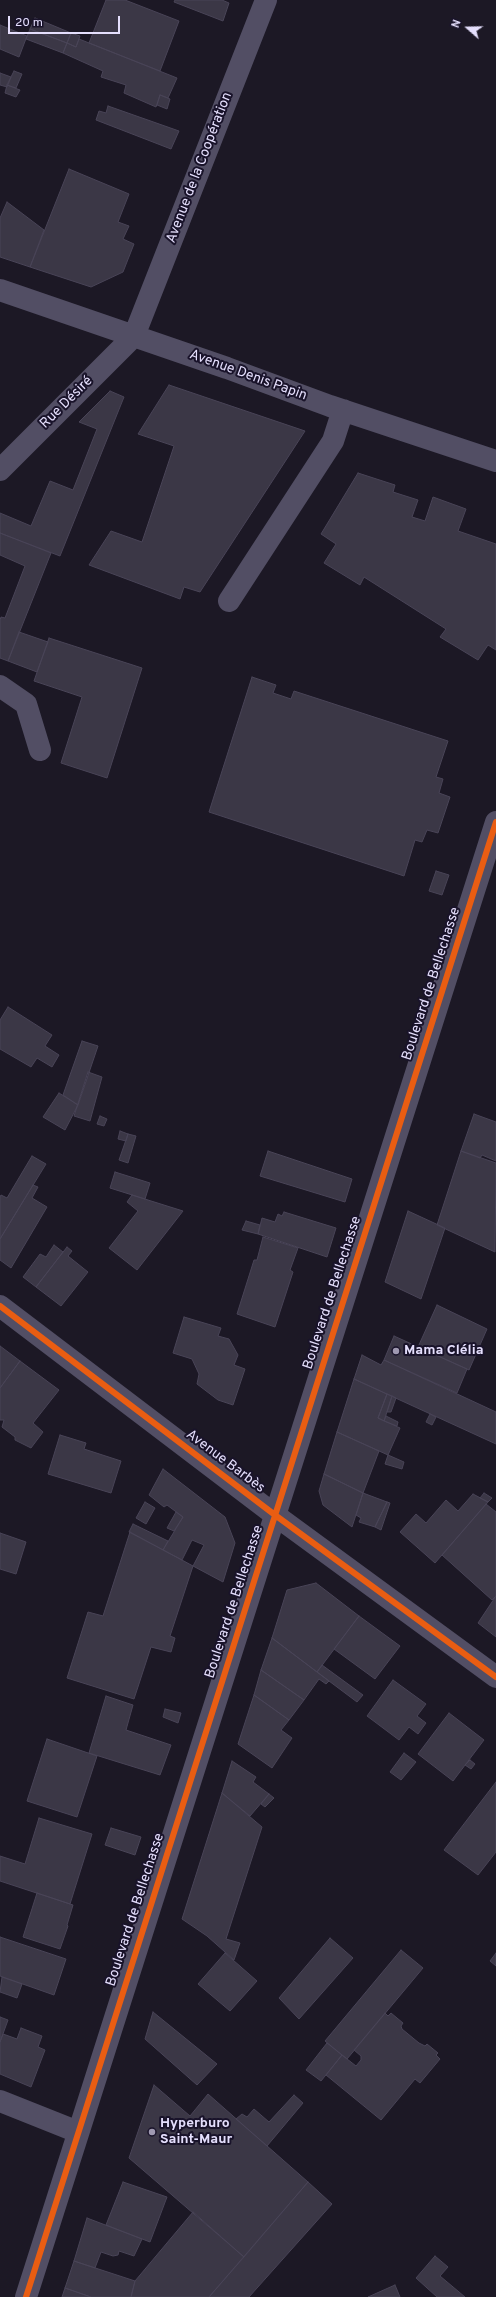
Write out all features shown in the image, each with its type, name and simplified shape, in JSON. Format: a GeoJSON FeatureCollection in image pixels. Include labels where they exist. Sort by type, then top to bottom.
{"type":"FeatureCollection","features":[{"type":"Feature","properties":{"kind":"street","name":"Avenue de la Coopération"},"geometry":{"type":"LineString","coordinates":[[134,336],[266,0]]}},
{"type":"Feature","properties":{"kind":"street","name":"Avenue Denis Papin"},"geometry":{"type":"LineString","coordinates":[[0,290],[343,410],[496,460]]}},
{"type":"Feature","properties":{"kind":"street","name":"Rue Désiré"},"geometry":{"type":"LineString","coordinates":[[0,470],[134,336]]}},
{"type":"Feature","properties":{"kind":"street"},"geometry":{"type":"LineString","coordinates":[[229,600],[333,441],[343,410]]}},
{"type":"Feature","properties":{"kind":"street"},"geometry":{"type":"LineString","coordinates":[[0,686],[26,704],[40,750]]}},
{"type":"Feature","properties":{"kind":"street","name":"Boulevard de Bellechasse"},"geometry":{"type":"LineString","coordinates":[[26,2297],[496,822]]}},
{"type":"Feature","properties":{"kind":"street","name":"Avenue Barbès"},"geometry":{"type":"LineString","coordinates":[[0,1306],[275,1515],[496,1677]]}},
{"type":"Feature","properties":{"kind":"street"},"geometry":{"type":"LineString","coordinates":[[0,2101],[78,2132]]}},
{"type":"Feature","properties":{"kind":"building"},"geometry":{"type":"Polygon","coordinates":[[[106,0],[125,0],[179,21],[160,71],[89,43],[106,0]]]}},
{"type":"Feature","properties":{"kind":"building"},"geometry":{"type":"Polygon","coordinates":[[[175,0],[222,0],[229,3],[223,21],[174,2],[175,0]]]}},
{"type":"Feature","properties":{"kind":"building"},"geometry":{"type":"Polygon","coordinates":[[[35,18],[71,33],[67,43],[30,29],[35,18]]]}},
{"type":"Feature","properties":{"kind":"building"},"geometry":{"type":"Polygon","coordinates":[[[0,25],[27,36],[19,57],[0,49],[0,25]]]}},
{"type":"Feature","properties":{"kind":"building"},"geometry":{"type":"Polygon","coordinates":[[[30,29],[67,43],[63,53],[26,39],[30,29]]]}},
{"type":"Feature","properties":{"kind":"building"},"geometry":{"type":"Polygon","coordinates":[[[71,33],[80,36],[76,47],[67,43],[71,33]]]}},
{"type":"Feature","properties":{"kind":"building"},"geometry":{"type":"Polygon","coordinates":[[[79,39],[177,78],[168,98],[160,95],[156,107],[124,93],[126,85],[101,77],[103,71],[63,53],[67,43],[76,47],[79,39]]]}},
{"type":"Feature","properties":{"kind":"building"},"geometry":{"type":"Polygon","coordinates":[[[14,71],[22,74],[16,88],[7,85],[14,71]]]}},
{"type":"Feature","properties":{"kind":"building"},"geometry":{"type":"Polygon","coordinates":[[[0,73],[11,77],[7,87],[0,85],[0,73]]]}},
{"type":"Feature","properties":{"kind":"building"},"geometry":{"type":"Polygon","coordinates":[[[7,85],[20,90],[16,97],[5,93],[7,85]]]}},
{"type":"Feature","properties":{"kind":"building"},"geometry":{"type":"Polygon","coordinates":[[[160,95],[170,99],[167,109],[157,105],[160,95]]]}},
{"type":"Feature","properties":{"kind":"building"},"geometry":{"type":"Polygon","coordinates":[[[108,106],[179,131],[171,149],[96,120],[99,111],[106,113],[108,106]]]}},
{"type":"Feature","properties":{"kind":"building"},"geometry":{"type":"Polygon","coordinates":[[[69,169],[129,194],[118,222],[129,226],[123,239],[134,244],[123,272],[91,287],[30,267],[69,169]]]}},
{"type":"Feature","properties":{"kind":"building"},"geometry":{"type":"Polygon","coordinates":[[[7,202],[44,230],[30,267],[0,257],[0,218],[7,202]]]}},
{"type":"Feature","properties":{"kind":"building"},"geometry":{"type":"Polygon","coordinates":[[[169,385],[305,431],[200,592],[184,587],[180,599],[89,565],[111,531],[142,542],[174,446],[138,434],[169,385]]]}},
{"type":"Feature","properties":{"kind":"building"},"geometry":{"type":"Polygon","coordinates":[[[110,391],[124,397],[60,556],[0,533],[0,513],[31,526],[50,481],[73,490],[97,429],[79,422],[110,391]]]}},
{"type":"Feature","properties":{"kind":"building"},"geometry":{"type":"Polygon","coordinates":[[[358,473],[395,485],[393,492],[418,500],[412,517],[425,521],[433,497],[466,509],[458,531],[496,544],[496,650],[488,645],[478,660],[440,637],[446,629],[364,577],[360,585],[324,563],[336,544],[321,534],[358,473]]]}},
{"type":"Feature","properties":{"kind":"building"},"geometry":{"type":"Polygon","coordinates":[[[0,533],[51,553],[8,661],[0,658],[0,620],[1,617],[5,618],[25,566],[0,555],[0,533]]]}},
{"type":"Feature","properties":{"kind":"building"},"geometry":{"type":"Polygon","coordinates":[[[19,632],[48,642],[37,672],[8,661],[19,632]]]}},
{"type":"Feature","properties":{"kind":"building"},"geometry":{"type":"Polygon","coordinates":[[[49,638],[142,668],[107,778],[61,763],[82,697],[34,681],[49,638]]]}},
{"type":"Feature","properties":{"kind":"building"},"geometry":{"type":"Polygon","coordinates":[[[252,677],[276,685],[273,693],[291,699],[294,691],[448,741],[436,777],[443,779],[439,793],[450,797],[438,833],[427,830],[422,842],[415,840],[404,876],[209,812],[252,677]]]}},
{"type":"Feature","properties":{"kind":"building"},"geometry":{"type":"Polygon","coordinates":[[[436,871],[449,875],[442,895],[429,891],[436,871]]]}},
{"type":"Feature","properties":{"kind":"building"},"geometry":{"type":"Polygon","coordinates":[[[8,1007],[52,1035],[45,1046],[59,1055],[52,1067],[37,1058],[31,1067],[0,1049],[0,1020],[8,1007]]]}},
{"type":"Feature","properties":{"kind":"building"},"geometry":{"type":"Polygon","coordinates":[[[82,1041],[98,1046],[78,1105],[63,1095],[82,1041]]]}},
{"type":"Feature","properties":{"kind":"building"},"geometry":{"type":"Polygon","coordinates":[[[88,1072],[102,1077],[90,1121],[74,1116],[88,1072]]]}},
{"type":"Feature","properties":{"kind":"building"},"geometry":{"type":"Polygon","coordinates":[[[59,1093],[78,1105],[65,1130],[43,1117],[59,1093]]]}},
{"type":"Feature","properties":{"kind":"building"},"geometry":{"type":"Polygon","coordinates":[[[474,1114],[496,1122],[496,1161],[482,1155],[480,1158],[461,1151],[474,1114]]]}},
{"type":"Feature","properties":{"kind":"building"},"geometry":{"type":"Polygon","coordinates":[[[100,1116],[107,1119],[104,1126],[97,1124],[100,1116]]]}},
{"type":"Feature","properties":{"kind":"building"},"geometry":{"type":"Polygon","coordinates":[[[120,1131],[128,1134],[126,1141],[118,1139],[120,1131]]]}},
{"type":"Feature","properties":{"kind":"building"},"geometry":{"type":"Polygon","coordinates":[[[128,1134],[136,1136],[128,1163],[119,1160],[128,1134]]]}},
{"type":"Feature","properties":{"kind":"building"},"geometry":{"type":"Polygon","coordinates":[[[268,1151],[352,1179],[345,1202],[260,1176],[268,1151]]]}},
{"type":"Feature","properties":{"kind":"building"},"geometry":{"type":"Polygon","coordinates":[[[461,1151],[496,1163],[495,1252],[437,1225],[461,1151]]]}},
{"type":"Feature","properties":{"kind":"building"},"geometry":{"type":"Polygon","coordinates":[[[32,1156],[46,1164],[0,1239],[0,1197],[1,1195],[7,1198],[32,1156]]]}},
{"type":"Feature","properties":{"kind":"building"},"geometry":{"type":"Polygon","coordinates":[[[115,1172],[150,1183],[145,1199],[110,1188],[115,1172]]]}},
{"type":"Feature","properties":{"kind":"building"},"geometry":{"type":"Polygon","coordinates":[[[33,1185],[38,1187],[32,1198],[47,1207],[11,1268],[0,1260],[0,1239],[33,1185]]]}},
{"type":"Feature","properties":{"kind":"building"},"geometry":{"type":"Polygon","coordinates":[[[132,1195],[183,1211],[137,1270],[109,1248],[138,1211],[127,1202],[132,1195]]]}},
{"type":"Feature","properties":{"kind":"building"},"geometry":{"type":"Polygon","coordinates":[[[408,1211],[445,1228],[421,1299],[385,1282],[408,1211]]]}},
{"type":"Feature","properties":{"kind":"building"},"geometry":{"type":"Polygon","coordinates":[[[284,1212],[336,1228],[327,1257],[258,1234],[262,1218],[275,1222],[278,1214],[282,1216],[284,1212]]]}},
{"type":"Feature","properties":{"kind":"building"},"geometry":{"type":"Polygon","coordinates":[[[246,1221],[260,1225],[258,1234],[242,1230],[246,1221]]]}},
{"type":"Feature","properties":{"kind":"building"},"geometry":{"type":"Polygon","coordinates":[[[263,1237],[298,1248],[290,1270],[293,1272],[275,1327],[237,1314],[254,1260],[257,1260],[263,1237]]]}},
{"type":"Feature","properties":{"kind":"building"},"geometry":{"type":"Polygon","coordinates":[[[54,1245],[63,1252],[36,1287],[23,1277],[40,1254],[46,1257],[54,1245]]]}},
{"type":"Feature","properties":{"kind":"building"},"geometry":{"type":"Polygon","coordinates":[[[67,1247],[72,1251],[68,1256],[88,1272],[61,1306],[36,1287],[67,1247]]]}},
{"type":"Feature","properties":{"kind":"building"},"geometry":{"type":"Polygon","coordinates":[[[437,1305],[487,1329],[469,1370],[418,1347],[437,1305]]]}},
{"type":"Feature","properties":{"kind":"building"},"geometry":{"type":"Polygon","coordinates":[[[184,1317],[221,1328],[218,1336],[229,1339],[238,1355],[234,1365],[245,1369],[233,1405],[218,1400],[197,1384],[199,1374],[192,1359],[173,1353],[184,1317]]]}},
{"type":"Feature","properties":{"kind":"building"},"geometry":{"type":"Polygon","coordinates":[[[394,1336],[467,1369],[457,1393],[384,1360],[394,1336]]]}},
{"type":"Feature","properties":{"kind":"building"},"geometry":{"type":"Polygon","coordinates":[[[0,1346],[20,1361],[0,1388],[0,1346]]]}},
{"type":"Feature","properties":{"kind":"building"},"geometry":{"type":"Polygon","coordinates":[[[362,1355],[381,1365],[384,1360],[496,1412],[496,1444],[354,1379],[362,1355]]]}},
{"type":"Feature","properties":{"kind":"building"},"geometry":{"type":"Polygon","coordinates":[[[20,1361],[59,1390],[33,1423],[43,1432],[31,1448],[15,1440],[15,1437],[2,1427],[4,1420],[0,1420],[0,1388],[20,1361]]]}},
{"type":"Feature","properties":{"kind":"building"},"geometry":{"type":"Polygon","coordinates":[[[354,1379],[387,1394],[378,1418],[400,1428],[388,1455],[337,1432],[354,1379]]]}},
{"type":"Feature","properties":{"kind":"building"},"geometry":{"type":"Polygon","coordinates":[[[387,1394],[392,1396],[384,1421],[378,1418],[387,1394]]]}},
{"type":"Feature","properties":{"kind":"building"},"geometry":{"type":"Polygon","coordinates":[[[392,1396],[396,1398],[391,1412],[387,1412],[392,1396]]]}},
{"type":"Feature","properties":{"kind":"building"},"geometry":{"type":"Polygon","coordinates":[[[430,1414],[436,1417],[432,1425],[426,1422],[430,1414]]]}},
{"type":"Feature","properties":{"kind":"building"},"geometry":{"type":"Polygon","coordinates":[[[386,1416],[398,1422],[397,1426],[384,1421],[386,1416]]]}},
{"type":"Feature","properties":{"kind":"building"},"geometry":{"type":"Polygon","coordinates":[[[337,1432],[379,1451],[363,1493],[324,1474],[337,1432]]]}},
{"type":"Feature","properties":{"kind":"building"},"geometry":{"type":"Polygon","coordinates":[[[60,1435],[86,1443],[84,1449],[121,1461],[111,1493],[48,1474],[60,1435]]]}},
{"type":"Feature","properties":{"kind":"building"},"geometry":{"type":"Polygon","coordinates":[[[388,1455],[404,1462],[402,1469],[385,1464],[388,1455]]]}},
{"type":"Feature","properties":{"kind":"building"},"geometry":{"type":"Polygon","coordinates":[[[163,1469],[225,1517],[235,1543],[223,1582],[193,1566],[204,1545],[192,1540],[182,1560],[163,1550],[183,1517],[167,1505],[164,1507],[149,1495],[163,1469]]]}},
{"type":"Feature","properties":{"kind":"building"},"geometry":{"type":"Polygon","coordinates":[[[324,1474],[363,1493],[352,1527],[323,1505],[319,1491],[324,1474]]]}},
{"type":"Feature","properties":{"kind":"building"},"geometry":{"type":"Polygon","coordinates":[[[363,1493],[387,1502],[375,1527],[359,1522],[361,1518],[356,1515],[363,1493]]]}},
{"type":"Feature","properties":{"kind":"building"},"geometry":{"type":"Polygon","coordinates":[[[484,1493],[492,1498],[488,1502],[480,1498],[484,1493]]]}},
{"type":"Feature","properties":{"kind":"building"},"geometry":{"type":"Polygon","coordinates":[[[473,1494],[488,1502],[435,1563],[400,1532],[416,1514],[426,1523],[446,1500],[458,1511],[473,1494]]]}},
{"type":"Feature","properties":{"kind":"building"},"geometry":{"type":"Polygon","coordinates":[[[145,1502],[155,1508],[146,1524],[136,1518],[145,1502]]]}},
{"type":"Feature","properties":{"kind":"building"},"geometry":{"type":"Polygon","coordinates":[[[387,1502],[390,1503],[381,1530],[375,1527],[387,1502]]]}},
{"type":"Feature","properties":{"kind":"building"},"geometry":{"type":"Polygon","coordinates":[[[486,1504],[496,1512],[496,1596],[492,1600],[442,1555],[486,1504]]]}},
{"type":"Feature","properties":{"kind":"building"},"geometry":{"type":"Polygon","coordinates":[[[176,1512],[183,1517],[174,1531],[167,1528],[176,1512]]]}},
{"type":"Feature","properties":{"kind":"building"},"geometry":{"type":"Polygon","coordinates":[[[133,1524],[168,1541],[163,1550],[129,1532],[133,1524]]]}},
{"type":"Feature","properties":{"kind":"building"},"geometry":{"type":"Polygon","coordinates":[[[130,1532],[193,1566],[170,1636],[175,1638],[171,1652],[151,1647],[134,1699],[67,1678],[88,1612],[103,1616],[130,1532]]]}},
{"type":"Feature","properties":{"kind":"building"},"geometry":{"type":"Polygon","coordinates":[[[0,1533],[26,1542],[16,1574],[0,1569],[0,1533]]]}},
{"type":"Feature","properties":{"kind":"building"},"geometry":{"type":"Polygon","coordinates":[[[316,1583],[359,1616],[317,1672],[272,1638],[287,1590],[316,1583]]]}},
{"type":"Feature","properties":{"kind":"building"},"geometry":{"type":"Polygon","coordinates":[[[496,1596],[496,1637],[478,1623],[496,1596]]]}},
{"type":"Feature","properties":{"kind":"building"},"geometry":{"type":"Polygon","coordinates":[[[359,1616],[400,1646],[375,1679],[334,1649],[359,1616]]]}},
{"type":"Feature","properties":{"kind":"building"},"geometry":{"type":"Polygon","coordinates":[[[272,1638],[329,1681],[326,1684],[319,1679],[304,1700],[261,1670],[272,1638]]]}},
{"type":"Feature","properties":{"kind":"building"},"geometry":{"type":"Polygon","coordinates":[[[322,1665],[363,1695],[357,1702],[317,1672],[322,1665]]]}},
{"type":"Feature","properties":{"kind":"building"},"geometry":{"type":"Polygon","coordinates":[[[261,1670],[304,1700],[289,1720],[254,1695],[261,1670]]]}},
{"type":"Feature","properties":{"kind":"building"},"geometry":{"type":"Polygon","coordinates":[[[393,1680],[426,1704],[417,1716],[426,1723],[418,1734],[409,1727],[399,1740],[367,1716],[393,1680]]]}},
{"type":"Feature","properties":{"kind":"building"},"geometry":{"type":"Polygon","coordinates":[[[254,1695],[289,1720],[281,1730],[292,1738],[272,1768],[238,1744],[254,1695]]]}},
{"type":"Feature","properties":{"kind":"building"},"geometry":{"type":"Polygon","coordinates":[[[106,1696],[133,1705],[126,1730],[171,1745],[160,1775],[89,1753],[106,1696]]]}},
{"type":"Feature","properties":{"kind":"building"},"geometry":{"type":"Polygon","coordinates":[[[165,1709],[181,1713],[178,1723],[163,1717],[165,1709]]]}},
{"type":"Feature","properties":{"kind":"building"},"geometry":{"type":"Polygon","coordinates":[[[449,1713],[484,1740],[453,1781],[418,1754],[449,1713]]]}},
{"type":"Feature","properties":{"kind":"building"},"geometry":{"type":"Polygon","coordinates":[[[47,1739],[97,1756],[77,1817],[27,1801],[47,1739]]]}},
{"type":"Feature","properties":{"kind":"building"},"geometry":{"type":"Polygon","coordinates":[[[404,1753],[416,1762],[401,1780],[390,1772],[404,1753]]]}},
{"type":"Feature","properties":{"kind":"building"},"geometry":{"type":"Polygon","coordinates":[[[470,1760],[475,1764],[471,1769],[465,1765],[470,1760]]]}},
{"type":"Feature","properties":{"kind":"building"},"geometry":{"type":"Polygon","coordinates":[[[232,1761],[256,1777],[253,1782],[269,1794],[250,1816],[222,1793],[232,1761]]]}},
{"type":"Feature","properties":{"kind":"building"},"geometry":{"type":"Polygon","coordinates":[[[496,1782],[496,1852],[478,1875],[444,1850],[496,1782]]]}},
{"type":"Feature","properties":{"kind":"building"},"geometry":{"type":"Polygon","coordinates":[[[222,1793],[262,1827],[226,1939],[240,1943],[234,1960],[207,1936],[182,1919],[222,1793]]]}},
{"type":"Feature","properties":{"kind":"building"},"geometry":{"type":"Polygon","coordinates":[[[269,1794],[274,1798],[265,1807],[261,1804],[269,1794]]]}},
{"type":"Feature","properties":{"kind":"building"},"geometry":{"type":"Polygon","coordinates":[[[39,1818],[92,1834],[70,1904],[0,1881],[0,1856],[25,1864],[39,1818]]]}},
{"type":"Feature","properties":{"kind":"building"},"geometry":{"type":"Polygon","coordinates":[[[111,1828],[141,1837],[135,1855],[105,1845],[111,1828]]]}},
{"type":"Feature","properties":{"kind":"building"},"geometry":{"type":"Polygon","coordinates":[[[37,1893],[73,1905],[60,1949],[23,1937],[37,1893]]]}},
{"type":"Feature","properties":{"kind":"building"},"geometry":{"type":"Polygon","coordinates":[[[0,1937],[66,1959],[54,1995],[0,1976],[0,1937]]]}},
{"type":"Feature","properties":{"kind":"building"},"geometry":{"type":"Polygon","coordinates":[[[330,1938],[353,1958],[299,2019],[279,1998],[330,1938]]]}},
{"type":"Feature","properties":{"kind":"building"},"geometry":{"type":"Polygon","coordinates":[[[401,1950],[423,1968],[347,2059],[325,2041],[401,1950]]]}},
{"type":"Feature","properties":{"kind":"building"},"geometry":{"type":"Polygon","coordinates":[[[225,1953],[257,1981],[230,2011],[198,1984],[225,1953]]]}},
{"type":"Feature","properties":{"kind":"building"},"geometry":{"type":"Polygon","coordinates":[[[496,1953],[496,1966],[490,1961],[496,1953]]]}},
{"type":"Feature","properties":{"kind":"building"},"geometry":{"type":"Polygon","coordinates":[[[2,1977],[22,1984],[17,1998],[0,1992],[2,1977]]]}},
{"type":"Feature","properties":{"kind":"building"},"geometry":{"type":"Polygon","coordinates":[[[153,2012],[217,2064],[197,2085],[145,2039],[153,2012]]]}},
{"type":"Feature","properties":{"kind":"building"},"geometry":{"type":"Polygon","coordinates":[[[385,2013],[388,2016],[391,2013],[403,2023],[401,2026],[402,2029],[419,2043],[425,2046],[427,2044],[438,2053],[436,2055],[440,2059],[420,2083],[415,2079],[381,2120],[326,2075],[342,2055],[356,2066],[361,2060],[361,2056],[354,2050],[385,2013]]]}},
{"type":"Feature","properties":{"kind":"building"},"geometry":{"type":"Polygon","coordinates":[[[0,2017],[8,2020],[0,2042],[0,2017]]]}},
{"type":"Feature","properties":{"kind":"building"},"geometry":{"type":"Polygon","coordinates":[[[21,2028],[42,2036],[38,2047],[45,2050],[31,2087],[0,2074],[0,2042],[3,2034],[17,2039],[21,2028]]]}},
{"type":"Feature","properties":{"kind":"building"},"geometry":{"type":"Polygon","coordinates":[[[327,2043],[342,2055],[321,2081],[306,2070],[327,2043]]]}},
{"type":"Feature","properties":{"kind":"building"},"geometry":{"type":"Polygon","coordinates":[[[154,2085],[190,2116],[208,2094],[308,2182],[244,2257],[129,2158],[154,2085]]]}},
{"type":"Feature","properties":{"kind":"building"},"geometry":{"type":"Polygon","coordinates":[[[294,2095],[303,2103],[267,2146],[236,2119],[242,2114],[247,2117],[254,2109],[269,2122],[294,2095]]]}},
{"type":"Feature","properties":{"kind":"building"},"geometry":{"type":"Polygon","coordinates":[[[123,2182],[167,2197],[150,2242],[106,2225],[123,2182]]]}},
{"type":"Feature","properties":{"kind":"building"},"geometry":{"type":"Polygon","coordinates":[[[308,2182],[332,2204],[249,2297],[209,2297],[308,2182]]]}},
{"type":"Feature","properties":{"kind":"building"},"geometry":{"type":"Polygon","coordinates":[[[193,2212],[244,2257],[209,2297],[131,2297],[135,2281],[193,2212]]]}},
{"type":"Feature","properties":{"kind":"building"},"geometry":{"type":"Polygon","coordinates":[[[87,2218],[142,2239],[134,2256],[119,2251],[118,2255],[113,2256],[101,2252],[95,2268],[74,2261],[87,2218]]]}},
{"type":"Feature","properties":{"kind":"building"},"geometry":{"type":"Polygon","coordinates":[[[435,2256],[448,2267],[440,2276],[465,2297],[437,2297],[416,2278],[435,2256]]]}},
{"type":"Feature","properties":{"kind":"building"},"geometry":{"type":"Polygon","coordinates":[[[74,2261],[135,2281],[131,2297],[91,2297],[65,2288],[74,2261]]]}},
{"type":"Feature","properties":{"kind":"building"},"geometry":{"type":"Polygon","coordinates":[[[395,2285],[400,2297],[368,2297],[395,2285]]]}},
{"type":"Feature","properties":{"kind":"building"},"geometry":{"type":"Polygon","coordinates":[[[65,2288],[91,2297],[62,2297],[65,2288]]]}},
{"type":"Feature","properties":{"kind":"cycle path"},"geometry":{"type":"LineString","coordinates":[[26,2297],[496,822]]}},
{"type":"Feature","properties":{"kind":"cycle path"},"geometry":{"type":"LineString","coordinates":[[0,1306],[275,1515],[496,1677]]}},
{"type":"Feature","properties":{"kind":"place","name":"Mama Clélia"},"geometry":{"type":"Point","coordinates":[396,1351]}},
{"type":"Feature","properties":{"kind":"place","name":"Hyperburo Saint-Maur"},"geometry":{"type":"Point","coordinates":[152,2132]}}]}
